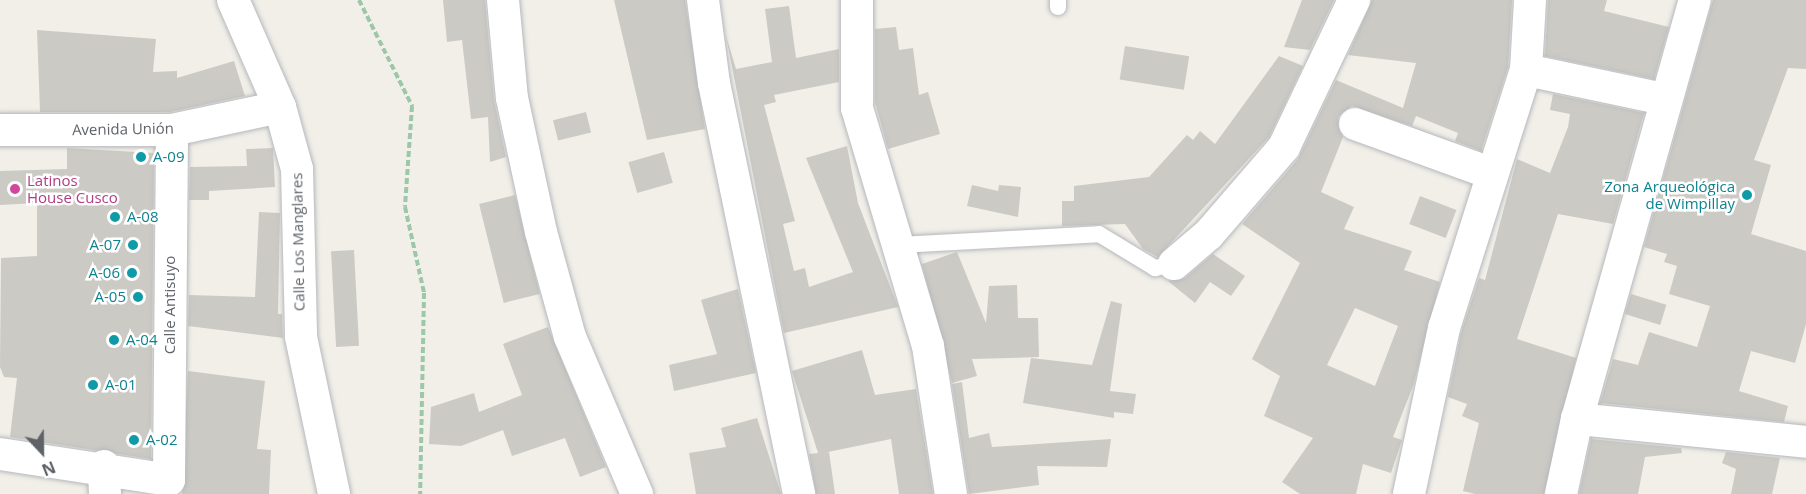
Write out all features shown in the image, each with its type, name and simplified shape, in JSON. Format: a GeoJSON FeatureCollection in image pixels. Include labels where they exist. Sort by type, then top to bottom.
{"type":"FeatureCollection","features":[{"type":"Feature","properties":{"kind":"street","name":"Calle Los Manglares"},"geometry":{"type":"LineString","coordinates":[[233,0],[280,107],[297,169],[301,337],[334,494]]}},
{"type":"Feature","properties":{"kind":"street"},"geometry":{"type":"LineString","coordinates":[[503,0],[512,98],[542,232],[570,336],[637,494]]}},
{"type":"Feature","properties":{"kind":"street"},"geometry":{"type":"LineString","coordinates":[[703,0],[717,95],[800,494]]}},
{"type":"Feature","properties":{"kind":"street"},"geometry":{"type":"LineString","coordinates":[[856,0],[857,108],[928,346],[951,494]]}},
{"type":"Feature","properties":{"kind":"street"},"geometry":{"type":"LineString","coordinates":[[1173,264],[1209,234],[1284,147],[1354,0]]}},
{"type":"Feature","properties":{"kind":"street"},"geometry":{"type":"LineString","coordinates":[[1409,494],[1444,328],[1490,173],[1526,70],[1530,0]]}},
{"type":"Feature","properties":{"kind":"street"},"geometry":{"type":"LineString","coordinates":[[1561,494],[1577,419],[1664,99],[1695,0]]}},
{"type":"Feature","properties":{"kind":"street"},"geometry":{"type":"LineString","coordinates":[[1526,70],[1664,99]]}},
{"type":"Feature","properties":{"kind":"street","name":"Avenida Unión"},"geometry":{"type":"LineString","coordinates":[[0,130],[172,130],[280,107]]}},
{"type":"Feature","properties":{"kind":"street"},"geometry":{"type":"LineString","coordinates":[[1355,124],[1490,173]]}},
{"type":"Feature","properties":{"kind":"street","name":"Calle Antisuyo"},"geometry":{"type":"LineString","coordinates":[[172,130],[175,487]]}},
{"type":"Feature","properties":{"kind":"street"},"geometry":{"type":"LineString","coordinates":[[1577,419],[1804,431]]}},
{"type":"Feature","properties":{"kind":"street"},"geometry":{"type":"LineString","coordinates":[[0,454],[104,480],[175,487]]}},
{"type":"Feature","properties":{"kind":"lane"},"geometry":{"type":"LineString","coordinates":[[899,245],[1098,234],[1155,268],[1173,264]]}},
{"type":"Feature","properties":{"kind":"path"},"geometry":{"type":"LineString","coordinates":[[359,0],[412,106],[405,207],[424,292],[420,494]]}},
{"type":"Feature","properties":{"kind":"building"},"geometry":{"type":"Polygon","coordinates":[[[443,0],[485,0],[494,100],[506,157],[490,162],[488,117],[471,119],[462,40],[447,42],[443,0]]]}},
{"type":"Feature","properties":{"kind":"building"},"geometry":{"type":"Polygon","coordinates":[[[614,0],[685,0],[705,129],[647,140],[614,0]]]}},
{"type":"Feature","properties":{"kind":"building"},"geometry":{"type":"Polygon","coordinates":[[[1302,0],[1334,0],[1310,50],[1284,47],[1302,0]]]}},
{"type":"Feature","properties":{"kind":"building"},"geometry":{"type":"Polygon","coordinates":[[[1372,0],[1512,0],[1508,67],[1481,151],[1455,141],[1458,133],[1416,116],[1412,126],[1352,106],[1338,117],[1343,137],[1321,192],[1354,207],[1344,229],[1412,251],[1404,270],[1440,282],[1413,386],[1393,437],[1402,440],[1391,473],[1363,464],[1356,494],[1300,494],[1282,482],[1313,438],[1264,416],[1280,376],[1252,359],[1300,263],[1242,224],[1298,159],[1336,80],[1403,108],[1416,63],[1348,55],[1372,0]],[[1355,308],[1327,365],[1375,386],[1398,326],[1355,308]]]}},
{"type":"Feature","properties":{"kind":"building"},"geometry":{"type":"Polygon","coordinates":[[[1548,0],[1607,0],[1604,11],[1669,27],[1654,79],[1545,56],[1548,0]]]}},
{"type":"Feature","properties":{"kind":"building"},"geometry":{"type":"Polygon","coordinates":[[[1713,0],[1806,0],[1806,69],[1788,68],[1754,160],[1771,165],[1751,234],[1806,251],[1806,324],[1795,363],[1751,351],[1739,391],[1788,406],[1784,422],[1600,403],[1613,359],[1638,365],[1649,332],[1697,347],[1710,306],[1669,294],[1677,266],[1664,262],[1667,254],[1644,247],[1713,0]]]}},
{"type":"Feature","properties":{"kind":"building"},"geometry":{"type":"Polygon","coordinates":[[[789,6],[796,58],[839,49],[839,82],[774,95],[776,102],[764,105],[795,221],[783,224],[794,271],[805,268],[809,287],[853,272],[806,158],[847,146],[858,203],[898,307],[784,333],[726,36],[736,69],[772,62],[765,9],[789,6]]]}},
{"type":"Feature","properties":{"kind":"building"},"geometry":{"type":"Polygon","coordinates":[[[896,27],[899,50],[913,48],[919,95],[928,92],[940,134],[888,149],[875,102],[875,29],[896,27]]]}},
{"type":"Feature","properties":{"kind":"building"},"geometry":{"type":"Polygon","coordinates":[[[37,30],[156,39],[153,72],[177,71],[177,78],[234,61],[245,96],[170,112],[40,112],[37,30]]]}},
{"type":"Feature","properties":{"kind":"building"},"geometry":{"type":"Polygon","coordinates":[[[1125,46],[1189,56],[1184,90],[1120,80],[1125,46]]]}},
{"type":"Feature","properties":{"kind":"building"},"geometry":{"type":"Polygon","coordinates":[[[1279,56],[1303,66],[1269,137],[1158,257],[1143,249],[1125,224],[1062,226],[1062,201],[1074,201],[1074,186],[1149,177],[1187,135],[1193,140],[1200,131],[1215,144],[1279,56]]]}},
{"type":"Feature","properties":{"kind":"building"},"geometry":{"type":"Polygon","coordinates":[[[1553,94],[1644,113],[1613,224],[1558,214],[1517,339],[1576,358],[1544,494],[1475,494],[1463,491],[1479,423],[1462,416],[1467,404],[1448,397],[1461,333],[1479,278],[1485,280],[1517,159],[1550,173],[1568,127],[1570,114],[1550,110],[1553,94]]]}},
{"type":"Feature","properties":{"kind":"building"},"geometry":{"type":"Polygon","coordinates":[[[586,112],[591,132],[558,141],[553,120],[586,112]]]}},
{"type":"Feature","properties":{"kind":"building"},"geometry":{"type":"Polygon","coordinates":[[[67,148],[154,153],[151,459],[10,437],[17,378],[4,377],[0,367],[1,258],[37,256],[37,203],[0,205],[0,171],[67,169],[67,148]]]}},
{"type":"Feature","properties":{"kind":"building"},"geometry":{"type":"Polygon","coordinates":[[[273,148],[275,187],[209,191],[209,200],[189,200],[190,167],[247,166],[246,149],[273,148]]]}},
{"type":"Feature","properties":{"kind":"building"},"geometry":{"type":"Polygon","coordinates":[[[664,152],[673,183],[637,193],[628,162],[664,152]]]}},
{"type":"Feature","properties":{"kind":"building"},"geometry":{"type":"Polygon","coordinates":[[[972,185],[998,191],[999,185],[1021,187],[1018,217],[967,206],[972,185]]]}},
{"type":"Feature","properties":{"kind":"building"},"geometry":{"type":"Polygon","coordinates":[[[515,195],[540,294],[504,303],[479,204],[515,195]]]}},
{"type":"Feature","properties":{"kind":"building"},"geometry":{"type":"Polygon","coordinates":[[[1420,196],[1456,210],[1446,238],[1409,224],[1420,196]]]}},
{"type":"Feature","properties":{"kind":"building"},"geometry":{"type":"Polygon","coordinates":[[[259,212],[280,213],[278,314],[282,314],[283,338],[188,326],[189,295],[255,297],[259,212]]]}},
{"type":"Feature","properties":{"kind":"building"},"geometry":{"type":"Polygon","coordinates":[[[354,250],[359,346],[336,347],[331,251],[354,250]]]}},
{"type":"Feature","properties":{"kind":"building"},"geometry":{"type":"Polygon","coordinates":[[[957,252],[986,323],[989,286],[1017,285],[1018,318],[1038,318],[1039,357],[972,359],[977,376],[952,383],[922,264],[957,252]]]}},
{"type":"Feature","properties":{"kind":"building"},"geometry":{"type":"Polygon","coordinates":[[[1213,254],[1245,276],[1231,296],[1210,282],[1195,303],[1168,281],[1185,278],[1213,254]]]}},
{"type":"Feature","properties":{"kind":"building"},"geometry":{"type":"Polygon","coordinates":[[[738,289],[756,373],[674,391],[669,365],[717,354],[701,300],[738,289]]]}},
{"type":"Feature","properties":{"kind":"building"},"geometry":{"type":"Polygon","coordinates":[[[1631,294],[1666,305],[1660,325],[1625,314],[1631,294]]]}},
{"type":"Feature","properties":{"kind":"building"},"geometry":{"type":"Polygon","coordinates":[[[1111,301],[1122,304],[1110,391],[1136,394],[1133,414],[1114,412],[1114,418],[1023,403],[1031,358],[1092,365],[1111,301]]]}},
{"type":"Feature","properties":{"kind":"building"},"geometry":{"type":"Polygon","coordinates":[[[548,327],[606,467],[580,477],[565,438],[512,456],[503,430],[461,446],[429,444],[431,407],[474,393],[479,412],[522,395],[503,344],[548,327]]]}},
{"type":"Feature","properties":{"kind":"building"},"geometry":{"type":"Polygon","coordinates":[[[862,350],[875,395],[916,389],[933,494],[899,494],[891,439],[823,453],[829,452],[835,494],[816,494],[809,454],[818,453],[792,371],[862,350]]]}},
{"type":"Feature","properties":{"kind":"building"},"geometry":{"type":"Polygon","coordinates":[[[188,371],[265,381],[257,449],[271,450],[269,494],[182,494],[188,371]]]}},
{"type":"Feature","properties":{"kind":"building"},"geometry":{"type":"Polygon","coordinates":[[[962,382],[969,438],[989,433],[992,447],[1111,439],[1107,467],[1037,466],[1039,485],[969,494],[952,384],[962,382]]]}},
{"type":"Feature","properties":{"kind":"building"},"geometry":{"type":"Polygon","coordinates":[[[757,418],[781,494],[696,494],[689,453],[726,447],[721,428],[757,418]]]}},
{"type":"Feature","properties":{"kind":"building"},"geometry":{"type":"Polygon","coordinates":[[[1591,439],[1681,448],[1682,453],[1645,457],[1638,494],[1579,494],[1591,439]]]}},
{"type":"Feature","properties":{"kind":"building"},"geometry":{"type":"Polygon","coordinates":[[[1726,452],[1780,458],[1772,494],[1731,494],[1736,469],[1722,463],[1726,452]]]}},
{"type":"Feature","properties":{"kind":"place","name":"A-09"},"geometry":{"type":"Point","coordinates":[141,157]}},
{"type":"Feature","properties":{"kind":"place","name":"Latinos House Cusco"},"geometry":{"type":"Point","coordinates":[15,189]}},
{"type":"Feature","properties":{"kind":"place","name":"Zona Arqueológica de Wimpillay"},"geometry":{"type":"Point","coordinates":[1747,195]}},
{"type":"Feature","properties":{"kind":"place","name":"A-08"},"geometry":{"type":"Point","coordinates":[115,217]}},
{"type":"Feature","properties":{"kind":"place","name":"A-07"},"geometry":{"type":"Point","coordinates":[133,245]}},
{"type":"Feature","properties":{"kind":"place","name":"A-06"},"geometry":{"type":"Point","coordinates":[132,273]}},
{"type":"Feature","properties":{"kind":"place","name":"A-05"},"geometry":{"type":"Point","coordinates":[138,297]}},
{"type":"Feature","properties":{"kind":"place","name":"A-04"},"geometry":{"type":"Point","coordinates":[114,340]}},
{"type":"Feature","properties":{"kind":"place","name":"A-01"},"geometry":{"type":"Point","coordinates":[93,385]}},
{"type":"Feature","properties":{"kind":"place","name":"A-02"},"geometry":{"type":"Point","coordinates":[134,440]}}]}
